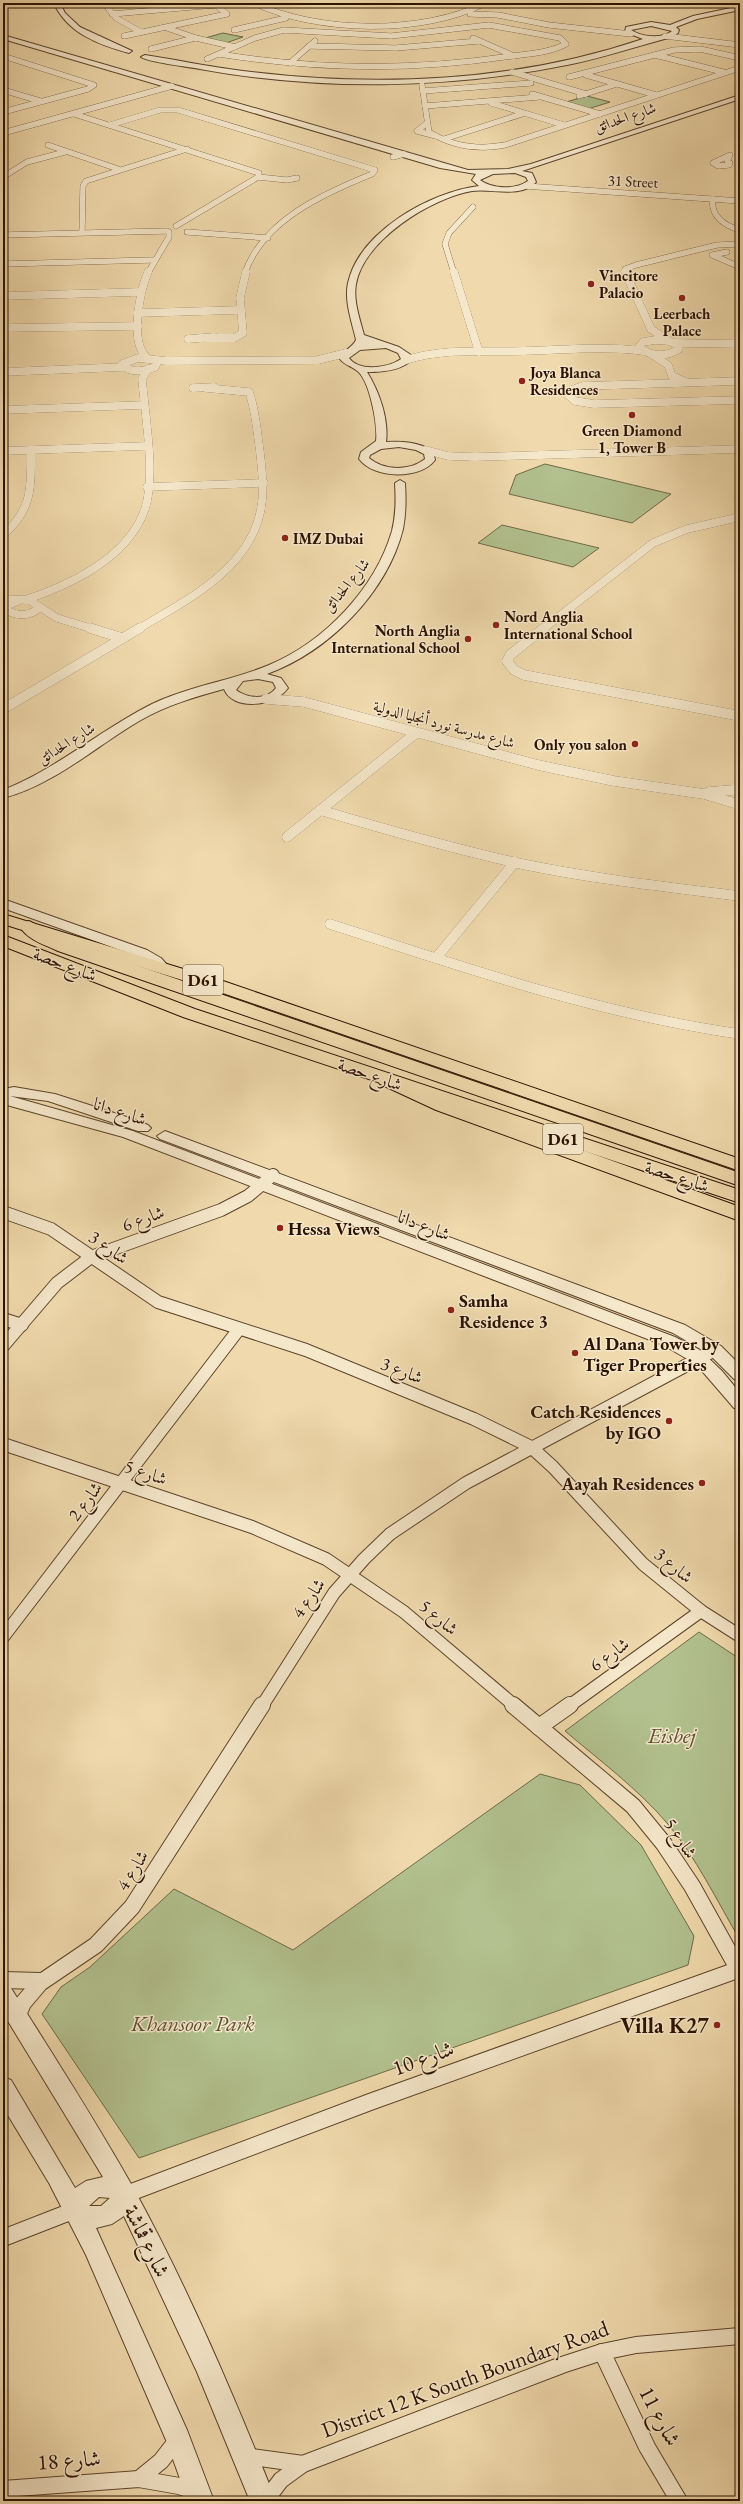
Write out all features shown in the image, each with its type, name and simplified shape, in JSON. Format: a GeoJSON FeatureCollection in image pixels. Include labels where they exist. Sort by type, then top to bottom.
{"type":"FeatureCollection","features":[{"type":"Feature","properties":{"kind":"highway"},"geometry":{"type":"LineString","coordinates":[[29,927],[44,938],[65,947],[740,1180]]}},
{"type":"Feature","properties":{"kind":"highway"},"geometry":{"type":"LineString","coordinates":[[387,1080],[443,1106],[740,1214]]}},
{"type":"Feature","properties":{"kind":"main road","name":"شارع حصة"},"geometry":{"type":"LineString","coordinates":[[3,920],[162,967],[740,1165]]}},
{"type":"Feature","properties":{"kind":"main road","name":"شارع حصة"},"geometry":{"type":"LineString","coordinates":[[3,940],[189,1012],[387,1080],[740,1197]]}},
{"type":"Feature","properties":{"kind":"street"},"geometry":{"type":"LineString","coordinates":[[57,3],[66,18],[80,29],[101,41],[145,50],[187,61],[255,72],[333,77],[406,77],[483,72],[546,64],[596,52],[628,42],[634,34]]}},
{"type":"Feature","properties":{"kind":"street"},"geometry":{"type":"LineString","coordinates":[[104,3],[112,14],[121,22],[141,32]]}},
{"type":"Feature","properties":{"kind":"street"},"geometry":{"type":"LineString","coordinates":[[167,3],[172,9]]}},
{"type":"Feature","properties":{"kind":"street"},"geometry":{"type":"LineString","coordinates":[[254,3],[272,12],[298,19]]}},
{"type":"Feature","properties":{"kind":"street"},"geometry":{"type":"LineString","coordinates":[[461,15],[486,3],[490,8],[498,12],[546,22],[601,27],[633,26],[651,24],[740,4]]}},
{"type":"Feature","properties":{"kind":"street"},"geometry":{"type":"LineString","coordinates":[[112,14],[214,4],[226,15],[206,21],[124,36]]}},
{"type":"Feature","properties":{"kind":"street"},"geometry":{"type":"LineString","coordinates":[[197,38],[145,50],[131,56],[145,57],[234,73],[333,80],[434,79],[512,72],[548,67],[602,55],[661,37],[695,17],[740,8]]}},
{"type":"Feature","properties":{"kind":"street"},"geometry":{"type":"LineString","coordinates":[[244,27],[270,17],[272,12]]}},
{"type":"Feature","properties":{"kind":"street"},"geometry":{"type":"LineString","coordinates":[[230,28],[244,27],[277,19],[298,19],[337,24],[380,25],[420,22],[461,15],[492,14],[549,25],[740,45]]}},
{"type":"Feature","properties":{"kind":"street"},"geometry":{"type":"LineString","coordinates":[[75,16],[103,36],[145,50],[180,43],[209,41]]}},
{"type":"Feature","properties":{"kind":"street"},"geometry":{"type":"LineString","coordinates":[[206,21],[216,24]]}},
{"type":"Feature","properties":{"kind":"street"},"geometry":{"type":"LineString","coordinates":[[651,24],[740,41]]}},
{"type":"Feature","properties":{"kind":"street"},"geometry":{"type":"LineString","coordinates":[[207,59],[262,36],[284,30],[391,36],[489,25],[551,36],[565,40],[566,44],[514,56],[462,63],[404,66],[347,66],[290,63],[219,54]]}},
{"type":"Feature","properties":{"kind":"street"},"geometry":{"type":"LineString","coordinates":[[633,26],[628,28],[627,31],[634,34]]}},
{"type":"Feature","properties":{"kind":"street"},"geometry":{"type":"LineString","coordinates":[[244,27],[262,36]]}},
{"type":"Feature","properties":{"kind":"street"},"geometry":{"type":"LineString","coordinates":[[167,28],[197,38],[235,47]]}},
{"type":"Feature","properties":{"kind":"street"},"geometry":{"type":"LineString","coordinates":[[454,30],[514,56]]}},
{"type":"Feature","properties":{"kind":"street"},"geometry":{"type":"LineString","coordinates":[[3,33],[26,44]]}},
{"type":"Feature","properties":{"kind":"street"},"geometry":{"type":"LineString","coordinates":[[290,63],[323,33]]}},
{"type":"Feature","properties":{"kind":"street"},"geometry":{"type":"LineString","coordinates":[[180,43],[187,35]]}},
{"type":"Feature","properties":{"kind":"street"},"geometry":{"type":"LineString","coordinates":[[3,37],[443,166],[468,172],[509,171],[530,178]]}},
{"type":"Feature","properties":{"kind":"street"},"geometry":{"type":"LineString","coordinates":[[188,42],[197,38]]}},
{"type":"Feature","properties":{"kind":"street"},"geometry":{"type":"LineString","coordinates":[[309,46],[396,48],[479,41]]}},
{"type":"Feature","properties":{"kind":"street"},"geometry":{"type":"LineString","coordinates":[[569,77],[674,50],[694,49],[740,58]]}},
{"type":"Feature","properties":{"kind":"street"},"geometry":{"type":"LineString","coordinates":[[145,50],[145,57]]}},
{"type":"Feature","properties":{"kind":"street"},"geometry":{"type":"LineString","coordinates":[[655,55],[724,73]]}},
{"type":"Feature","properties":{"kind":"street"},"geometry":{"type":"LineString","coordinates":[[3,56],[94,85],[92,88],[3,112]]}},
{"type":"Feature","properties":{"kind":"street"},"geometry":{"type":"LineString","coordinates":[[548,67],[544,71],[545,74],[573,88],[588,93]]}},
{"type":"Feature","properties":{"kind":"street"},"geometry":{"type":"LineString","coordinates":[[531,83],[422,88],[429,132],[444,139],[470,147],[495,147],[740,68]]}},
{"type":"Feature","properties":{"kind":"street"},"geometry":{"type":"LineString","coordinates":[[512,72],[533,75],[563,88],[600,90]]}},
{"type":"Feature","properties":{"kind":"street"},"geometry":{"type":"LineString","coordinates":[[585,74],[657,95]]}},
{"type":"Feature","properties":{"kind":"street"},"geometry":{"type":"LineString","coordinates":[[559,103],[617,84]]}},
{"type":"Feature","properties":{"kind":"street"},"geometry":{"type":"LineString","coordinates":[[510,85],[539,97],[600,114]]}},
{"type":"Feature","properties":{"kind":"street"},"geometry":{"type":"LineString","coordinates":[[3,133],[172,86]]}},
{"type":"Feature","properties":{"kind":"street"},"geometry":{"type":"LineString","coordinates":[[573,88],[576,97]]}},
{"type":"Feature","properties":{"kind":"street"},"geometry":{"type":"LineString","coordinates":[[3,90],[40,101]]}},
{"type":"Feature","properties":{"kind":"street","name":"شارع الحدائق"},"geometry":{"type":"LineString","coordinates":[[509,171],[533,166],[740,96]]}},
{"type":"Feature","properties":{"kind":"street"},"geometry":{"type":"LineString","coordinates":[[425,106],[539,97]]}},
{"type":"Feature","properties":{"kind":"street"},"geometry":{"type":"LineString","coordinates":[[490,102],[522,114],[564,126]]}},
{"type":"Feature","properties":{"kind":"street"},"geometry":{"type":"LineString","coordinates":[[110,125],[160,110],[178,110],[374,170],[372,174],[306,207],[268,238],[253,256],[243,277],[239,310],[244,332],[240,336],[188,339]]}},
{"type":"Feature","properties":{"kind":"street"},"geometry":{"type":"LineString","coordinates":[[74,114],[254,170],[259,174],[258,177]]}},
{"type":"Feature","properties":{"kind":"street"},"geometry":{"type":"LineString","coordinates":[[444,139],[522,114]]}},
{"type":"Feature","properties":{"kind":"street"},"geometry":{"type":"LineString","coordinates":[[427,124],[417,131],[437,136]]}},
{"type":"Feature","properties":{"kind":"street"},"geometry":{"type":"LineString","coordinates":[[3,128],[12,131]]}},
{"type":"Feature","properties":{"kind":"street"},"geometry":{"type":"LineString","coordinates":[[48,145],[118,169]]}},
{"type":"Feature","properties":{"kind":"street"},"geometry":{"type":"LineString","coordinates":[[82,232],[84,183],[91,178],[118,169],[187,149]]}},
{"type":"Feature","properties":{"kind":"street"},"geometry":{"type":"LineString","coordinates":[[3,177],[27,162],[65,152]]}},
{"type":"Feature","properties":{"kind":"street"},"geometry":{"type":"LineString","coordinates":[[393,157],[404,154]]}},
{"type":"Feature","properties":{"kind":"street"},"geometry":{"type":"LineString","coordinates":[[732,154],[727,161],[733,165],[722,166],[713,163],[732,154]]}},
{"type":"Feature","properties":{"kind":"street"},"geometry":{"type":"LineString","coordinates":[[443,166],[476,180],[488,187]]}},
{"type":"Feature","properties":{"kind":"street"},"geometry":{"type":"LineString","coordinates":[[530,178],[526,171],[533,166]]}},
{"type":"Feature","properties":{"kind":"street"},"geometry":{"type":"LineString","coordinates":[[356,349],[361,342],[353,311],[352,290],[354,277],[360,262],[374,244],[392,228],[413,213],[444,198],[487,172]]}},
{"type":"Feature","properties":{"kind":"street"},"geometry":{"type":"LineString","coordinates":[[170,229],[258,177],[287,180],[297,178]]}},
{"type":"Feature","properties":{"kind":"street"},"geometry":{"type":"LineString","coordinates":[[444,198],[469,189],[488,187],[504,189],[524,186],[530,178]]}},
{"type":"Feature","properties":{"kind":"street","name":"31 Street"},"geometry":{"type":"LineString","coordinates":[[530,178],[594,190],[740,198]]}},
{"type":"Feature","properties":{"kind":"street","name":"31 Street"},"geometry":{"type":"LineString","coordinates":[[524,186],[740,201]]}},
{"type":"Feature","properties":{"kind":"street"},"geometry":{"type":"LineString","coordinates":[[713,199],[712,210],[724,223],[740,230]]}},
{"type":"Feature","properties":{"kind":"street"},"geometry":{"type":"LineString","coordinates":[[473,206],[452,229],[445,244],[479,352]]}},
{"type":"Feature","properties":{"kind":"street"},"geometry":{"type":"LineString","coordinates":[[712,210],[726,211]]}},
{"type":"Feature","properties":{"kind":"street"},"geometry":{"type":"LineString","coordinates":[[165,244],[183,232],[188,222],[196,214]]}},
{"type":"Feature","properties":{"kind":"street"},"geometry":{"type":"LineString","coordinates":[[3,234],[170,229],[183,232],[268,238]]}},
{"type":"Feature","properties":{"kind":"street"},"geometry":{"type":"LineString","coordinates":[[170,229],[183,232]]}},
{"type":"Feature","properties":{"kind":"street"},"geometry":{"type":"LineString","coordinates":[[3,371],[124,365],[134,358],[140,350],[138,326],[139,292],[153,260],[169,236],[170,229]]}},
{"type":"Feature","properties":{"kind":"street"},"geometry":{"type":"LineString","coordinates":[[668,365],[675,352],[680,347],[651,329],[624,272],[625,269],[636,265],[717,246],[740,244]]}},
{"type":"Feature","properties":{"kind":"street"},"geometry":{"type":"LineString","coordinates":[[740,252],[712,255],[740,267]]}},
{"type":"Feature","properties":{"kind":"street"},"geometry":{"type":"LineString","coordinates":[[3,264],[153,260]]}},
{"type":"Feature","properties":{"kind":"street"},"geometry":{"type":"LineString","coordinates":[[3,296],[139,292]]}},
{"type":"Feature","properties":{"kind":"street"},"geometry":{"type":"LineString","coordinates":[[138,313],[239,310]]}},
{"type":"Feature","properties":{"kind":"street"},"geometry":{"type":"LineString","coordinates":[[3,329],[138,326]]}},
{"type":"Feature","properties":{"kind":"street"},"geometry":{"type":"LineString","coordinates":[[651,329],[648,338],[642,342],[639,347],[668,365],[672,376],[688,383]]}},
{"type":"Feature","properties":{"kind":"street"},"geometry":{"type":"LineString","coordinates":[[360,336],[382,347],[430,355]]}},
{"type":"Feature","properties":{"kind":"street"},"geometry":{"type":"LineString","coordinates":[[614,348],[642,342],[672,342],[706,345],[740,344]]}},
{"type":"Feature","properties":{"kind":"street"},"geometry":{"type":"LineString","coordinates":[[370,383],[374,374],[383,369],[396,366],[406,360],[430,355],[614,348],[646,352],[675,352],[706,345]]}},
{"type":"Feature","properties":{"kind":"street"},"geometry":{"type":"LineString","coordinates":[[134,358],[318,360],[356,349],[382,347]]}},
{"type":"Feature","properties":{"kind":"street"},"geometry":{"type":"LineString","coordinates":[[122,638],[57,618],[5,610],[10,603],[56,589],[96,566],[122,544],[132,532],[145,510],[147,487],[142,379],[150,369],[157,365],[140,350]]}},
{"type":"Feature","properties":{"kind":"street"},"geometry":{"type":"LineString","coordinates":[[401,351],[406,355],[406,360]]}},
{"type":"Feature","properties":{"kind":"street"},"geometry":{"type":"LineString","coordinates":[[346,353],[344,359],[349,364]]}},
{"type":"Feature","properties":{"kind":"street"},"geometry":{"type":"LineString","coordinates":[[132,370],[174,365],[320,362],[349,364],[358,367],[383,369]]}},
{"type":"Feature","properties":{"kind":"street"},"geometry":{"type":"LineString","coordinates":[[124,365],[142,379]]}},
{"type":"Feature","properties":{"kind":"street"},"geometry":{"type":"LineString","coordinates":[[358,367],[370,383],[382,431],[381,442],[365,454],[364,459],[391,473],[400,483],[413,469]]}},
{"type":"Feature","properties":{"kind":"street"},"geometry":{"type":"LineString","coordinates":[[663,384],[672,376]]}},
{"type":"Feature","properties":{"kind":"street"},"geometry":{"type":"LineString","coordinates":[[740,381],[583,386],[571,390],[568,396],[575,401],[594,404],[740,400]]}},
{"type":"Feature","properties":{"kind":"street"},"geometry":{"type":"LineString","coordinates":[[3,709],[192,597],[217,577],[238,557],[255,531],[261,515],[264,483],[253,403],[249,392],[245,390],[193,388]]}},
{"type":"Feature","properties":{"kind":"street"},"geometry":{"type":"LineString","coordinates":[[3,410],[144,405]]}},
{"type":"Feature","properties":{"kind":"street"},"geometry":{"type":"LineString","coordinates":[[382,431],[405,444],[448,456],[475,457],[740,449]]}},
{"type":"Feature","properties":{"kind":"street"},"geometry":{"type":"LineString","coordinates":[[374,447],[405,444]]}},
{"type":"Feature","properties":{"kind":"street"},"geometry":{"type":"LineString","coordinates":[[3,451],[146,446]]}},
{"type":"Feature","properties":{"kind":"street"},"geometry":{"type":"LineString","coordinates":[[3,535],[17,523],[28,507],[30,498],[31,450]]}},
{"type":"Feature","properties":{"kind":"street"},"geometry":{"type":"LineString","coordinates":[[426,450],[431,458],[426,464]]}},
{"type":"Feature","properties":{"kind":"street"},"geometry":{"type":"LineString","coordinates":[[379,468],[413,469],[426,464],[475,457]]}},
{"type":"Feature","properties":{"kind":"street"},"geometry":{"type":"LineString","coordinates":[[147,487],[264,483]]}},
{"type":"Feature","properties":{"kind":"street","name":"شارع الحدائق"},"geometry":{"type":"LineString","coordinates":[[232,683],[285,662],[318,640],[338,622],[369,588],[390,553],[400,520],[400,483]]}},
{"type":"Feature","properties":{"kind":"street"},"geometry":{"type":"LineString","coordinates":[[740,517],[693,527],[653,543],[529,642],[510,655],[507,661],[510,667],[524,675],[740,716]]}},
{"type":"Feature","properties":{"kind":"street"},"geometry":{"type":"LineString","coordinates":[[3,620],[36,611],[39,605],[56,589]]}},
{"type":"Feature","properties":{"kind":"street"},"geometry":{"type":"LineString","coordinates":[[3,599],[22,600],[39,605],[57,618]]}},
{"type":"Feature","properties":{"kind":"street"},"geometry":{"type":"LineString","coordinates":[[188,694],[234,695],[250,700],[266,699],[280,692],[280,669],[285,662]]}},
{"type":"Feature","properties":{"kind":"street"},"geometry":{"type":"LineString","coordinates":[[250,676],[265,676],[281,685]]}},
{"type":"Feature","properties":{"kind":"street"},"geometry":{"type":"LineString","coordinates":[[188,694],[232,683],[230,691],[234,695]]}},
{"type":"Feature","properties":{"kind":"street","name":"شارع مدرسة نورد أنجليا الدولية"},"geometry":{"type":"LineString","coordinates":[[281,685],[304,702]]}},
{"type":"Feature","properties":{"kind":"street","name":"شارع الحدائق"},"geometry":{"type":"LineString","coordinates":[[3,794],[43,777],[155,707],[188,694]]}},
{"type":"Feature","properties":{"kind":"street","name":"شارع مدرسة نورد أنجليا الدولية"},"geometry":{"type":"LineString","coordinates":[[266,699],[304,702],[416,733],[573,773],[634,785],[696,792],[737,805]]}},
{"type":"Feature","properties":{"kind":"street"},"geometry":{"type":"LineString","coordinates":[[287,837],[416,733]]}},
{"type":"Feature","properties":{"kind":"street"},"geometry":{"type":"LineString","coordinates":[[737,788],[730,796],[737,805]]}},
{"type":"Feature","properties":{"kind":"street","name":"شارع مدرسة نورد أنجليا الدولية"},"geometry":{"type":"LineString","coordinates":[[696,792],[737,788]]}},
{"type":"Feature","properties":{"kind":"street"},"geometry":{"type":"LineString","coordinates":[[320,810],[435,843],[515,862],[627,882],[740,896]]}},
{"type":"Feature","properties":{"kind":"street"},"geometry":{"type":"LineString","coordinates":[[436,958],[515,862]]}},
{"type":"Feature","properties":{"kind":"street"},"geometry":{"type":"LineString","coordinates":[[3,903],[142,953],[156,960],[162,967]]}},
{"type":"Feature","properties":{"kind":"street"},"geometry":{"type":"LineString","coordinates":[[330,924],[604,1010],[683,1026],[740,1034]]}},
{"type":"Feature","properties":{"kind":"street","name":"شارع دانا"},"geometry":{"type":"LineString","coordinates":[[8,1098],[121,1131],[268,1180],[662,1338],[708,1353],[740,1375]]}},
{"type":"Feature","properties":{"kind":"street","name":"شارع 6"},"geometry":{"type":"LineString","coordinates":[[3,1346],[57,1283],[91,1257],[215,1212],[248,1196],[268,1180]]}},
{"type":"Feature","properties":{"kind":"street","name":"شارع 3"},"geometry":{"type":"LineString","coordinates":[[3,1212],[51,1229],[158,1302],[306,1350],[474,1419],[531,1447],[553,1467],[643,1564],[701,1611],[740,1636]]}},
{"type":"Feature","properties":{"kind":"street"},"geometry":{"type":"LineString","coordinates":[[3,1319],[22,1325]]}},
{"type":"Feature","properties":{"kind":"street","name":"شارع 2"},"geometry":{"type":"LineString","coordinates":[[3,1637],[240,1329]]}},
{"type":"Feature","properties":{"kind":"street","name":"شارع دانا"},"geometry":{"type":"LineString","coordinates":[[708,1353],[718,1374],[740,1404]]}},
{"type":"Feature","properties":{"kind":"street","name":"شارع 4"},"geometry":{"type":"LineString","coordinates":[[17,2017],[26,1998],[41,1981],[96,1945],[132,1907],[330,1600],[375,1548],[431,1504],[531,1447],[708,1353]]}},
{"type":"Feature","properties":{"kind":"street","name":"شارع 5"},"geometry":{"type":"LineString","coordinates":[[3,1444],[278,1537],[326,1559],[351,1574],[404,1612],[539,1727],[611,1785],[652,1828],[697,1896],[739,1970]]}},
{"type":"Feature","properties":{"kind":"street","name":"شارع 6"},"geometry":{"type":"LineString","coordinates":[[539,1727],[701,1611]]}},
{"type":"Feature","properties":{"kind":"street","name":"شارع 10"},"geometry":{"type":"LineString","coordinates":[[124,2195],[370,2102],[739,1970]]}},
{"type":"Feature","properties":{"kind":"street"},"geometry":{"type":"LineString","coordinates":[[3,1980],[16,1982],[41,1981]]}},
{"type":"Feature","properties":{"kind":"street","name":"شارع قماشة"},"geometry":{"type":"LineString","coordinates":[[3,1994],[102,2156],[124,2195],[210,2370],[264,2501]]}},
{"type":"Feature","properties":{"kind":"street"},"geometry":{"type":"LineString","coordinates":[[3,2087],[57,2176],[95,2249],[178,2439],[200,2497]]}},
{"type":"Feature","properties":{"kind":"street"},"geometry":{"type":"LineString","coordinates":[[3,2238],[75,2210],[88,2217],[104,2217],[117,2209],[124,2195]]}},
{"type":"Feature","properties":{"kind":"street","name":"District 12 K South Boundary Road"},"geometry":{"type":"LineString","coordinates":[[264,2501],[274,2487],[287,2474],[303,2464],[562,2365],[602,2352],[671,2340],[740,2336]]}},
{"type":"Feature","properties":{"kind":"street","name":"شارع 11"},"geometry":{"type":"LineString","coordinates":[[602,2352],[647,2447],[679,2501]]}},
{"type":"Feature","properties":{"kind":"street"},"geometry":{"type":"LineString","coordinates":[[139,2479],[155,2468],[168,2454],[178,2439]]}},
{"type":"Feature","properties":{"kind":"street","name":"District 12 K South Boundary Road"},"geometry":{"type":"LineString","coordinates":[[245,2456],[303,2464]]}},
{"type":"Feature","properties":{"kind":"street","name":"شارع 18"},"geometry":{"type":"LineString","coordinates":[[3,2489],[139,2479],[179,2486],[200,2497]]}},
{"type":"Feature","properties":{"kind":"green space"},"geometry":{"type":"Polygon","coordinates":[[[223,33],[243,37],[226,43],[205,38],[223,33]]]}},
{"type":"Feature","properties":{"kind":"green space"},"geometry":{"type":"Polygon","coordinates":[[[587,96],[610,102],[588,109],[566,102],[587,96]]]}},
{"type":"Feature","properties":{"kind":"green space"},"geometry":{"type":"Polygon","coordinates":[[[545,464],[671,494],[632,523],[509,494],[516,475],[545,464]]]}},
{"type":"Feature","properties":{"kind":"green space"},"geometry":{"type":"Polygon","coordinates":[[[502,525],[599,548],[573,567],[478,543],[502,525]]]}},
{"type":"Feature","properties":{"kind":"green space","name":"Eisbej"},"geometry":{"type":"Polygon","coordinates":[[[699,1632],[740,1659],[740,1940],[706,1880],[678,1836],[631,1786],[565,1731],[699,1632]]]}},
{"type":"Feature","properties":{"kind":"green space","name":"Khansoor Park"},"geometry":{"type":"Polygon","coordinates":[[[540,1774],[580,1785],[641,1845],[694,1936],[688,1965],[139,2158],[42,2014],[61,1987],[90,1967],[174,1889],[293,1950],[540,1774]]]}},
{"type":"Feature","properties":{"kind":"place","name":"Vincitore Palacio"},"geometry":{"type":"Point","coordinates":[591,284]}},
{"type":"Feature","properties":{"kind":"place","name":"Leerbach Palace"},"geometry":{"type":"Point","coordinates":[682,298]}},
{"type":"Feature","properties":{"kind":"place","name":"Joya Blanca Residences"},"geometry":{"type":"Point","coordinates":[522,381]}},
{"type":"Feature","properties":{"kind":"place","name":"Green Diamond 1, Tower B"},"geometry":{"type":"Point","coordinates":[632,415]}},
{"type":"Feature","properties":{"kind":"place","name":"IMZ Dubai"},"geometry":{"type":"Point","coordinates":[285,538]}},
{"type":"Feature","properties":{"kind":"place","name":"Nord Anglia International School"},"geometry":{"type":"Point","coordinates":[496,625]}},
{"type":"Feature","properties":{"kind":"place","name":"North Anglia International School"},"geometry":{"type":"Point","coordinates":[468,639]}},
{"type":"Feature","properties":{"kind":"place","name":"Only you salon"},"geometry":{"type":"Point","coordinates":[635,744]}},
{"type":"Feature","properties":{"kind":"place","name":"Hessa Views"},"geometry":{"type":"Point","coordinates":[280,1228]}},
{"type":"Feature","properties":{"kind":"place","name":"Samha Residence 3"},"geometry":{"type":"Point","coordinates":[451,1310]}},
{"type":"Feature","properties":{"kind":"place","name":"Al Dana Tower by Tiger Properties"},"geometry":{"type":"Point","coordinates":[575,1353]}},
{"type":"Feature","properties":{"kind":"place","name":"Catch Residences by IGO"},"geometry":{"type":"Point","coordinates":[669,1421]}},
{"type":"Feature","properties":{"kind":"place","name":"Aayah Residences"},"geometry":{"type":"Point","coordinates":[702,1483]}},
{"type":"Feature","properties":{"kind":"place","name":"Villa K27"},"geometry":{"type":"Point","coordinates":[717,2025]}}]}
